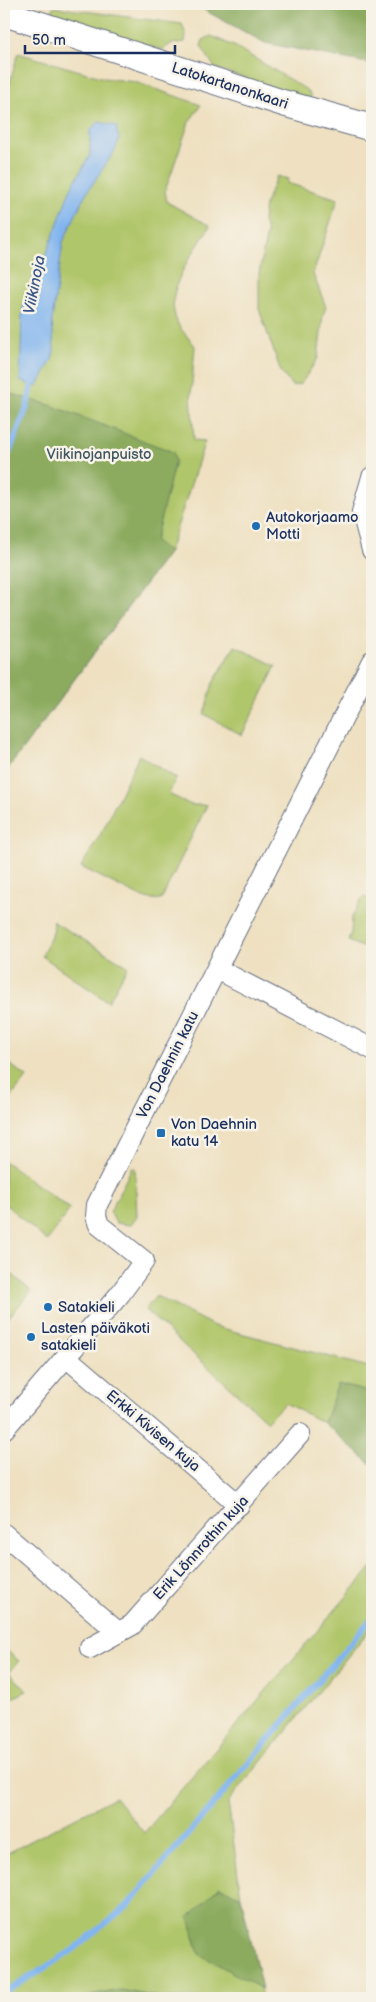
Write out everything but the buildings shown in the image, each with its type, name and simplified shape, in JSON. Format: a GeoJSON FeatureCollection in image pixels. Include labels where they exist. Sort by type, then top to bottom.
{"type":"FeatureCollection","features":[{"type":"Feature","properties":{"kind":"street","name":"Latokartanonkaari"},"geometry":{"type":"LineString","coordinates":[[4,13],[222,84],[372,128]]}},
{"type":"Feature","properties":{"kind":"street"},"geometry":{"type":"LineString","coordinates":[[372,477],[363,504],[368,520],[372,550]]}},
{"type":"Feature","properties":{"kind":"street","name":"Von Daehnin katu"},"geometry":{"type":"LineString","coordinates":[[4,1429],[125,1288],[144,1261],[100,1225],[96,1216],[97,1205],[372,661]]}},
{"type":"Feature","properties":{"kind":"street"},"geometry":{"type":"LineString","coordinates":[[217,969],[372,1049]]}},
{"type":"Feature","properties":{"kind":"street","name":"Erkki Kivisen kuja"},"geometry":{"type":"LineString","coordinates":[[66,1357],[239,1505]]}},
{"type":"Feature","properties":{"kind":"street","name":"Erik Lönnrothin kuja"},"geometry":{"type":"LineString","coordinates":[[90,1648],[132,1625],[300,1434]]}},
{"type":"Feature","properties":{"kind":"street"},"geometry":{"type":"LineString","coordinates":[[4,1534],[118,1632]]}},
{"type":"Feature","properties":{"kind":"green space"},"geometry":{"type":"Polygon","coordinates":[[[205,4],[372,4],[372,64],[265,43],[204,10],[205,4]]]}},
{"type":"Feature","properties":{"kind":"green space"},"geometry":{"type":"Polygon","coordinates":[[[53,7],[182,24],[186,35],[185,42],[171,44],[162,50],[52,16],[53,7]]]}},
{"type":"Feature","properties":{"kind":"green space"},"geometry":{"type":"Polygon","coordinates":[[[211,36],[236,47],[307,90],[311,96],[309,100],[215,68],[201,46],[203,40],[211,36]]]}},
{"type":"Feature","properties":{"kind":"green space","name":"Viikinojanpuisto"},"geometry":{"type":"Polygon","coordinates":[[[18,53],[104,78],[135,82],[201,105],[189,122],[165,191],[167,202],[210,226],[188,260],[176,285],[174,298],[174,311],[178,324],[195,346],[191,394],[194,440],[205,441],[169,552],[4,774],[4,104],[18,53]]]}},
{"type":"Feature","properties":{"kind":"green space"},"geometry":{"type":"Polygon","coordinates":[[[277,176],[288,179],[287,183],[338,199],[313,274],[326,307],[323,315],[318,358],[301,384],[292,386],[281,372],[259,309],[259,273],[267,232],[263,220],[265,204],[277,176]]]}},
{"type":"Feature","properties":{"kind":"green space"},"geometry":{"type":"Polygon","coordinates":[[[4,392],[53,406],[173,452],[175,461],[155,541],[169,552],[4,774],[4,392]]]}},
{"type":"Feature","properties":{"kind":"green space"},"geometry":{"type":"Polygon","coordinates":[[[235,646],[276,666],[242,735],[204,714],[213,683],[235,646]]]}},
{"type":"Feature","properties":{"kind":"green space"},"geometry":{"type":"Polygon","coordinates":[[[139,755],[176,778],[169,794],[191,805],[207,805],[161,900],[143,898],[81,867],[104,828],[139,755]]]}},
{"type":"Feature","properties":{"kind":"green space"},"geometry":{"type":"Polygon","coordinates":[[[372,896],[372,942],[365,951],[364,948],[348,941],[351,933],[352,917],[362,898],[372,896]]]}},
{"type":"Feature","properties":{"kind":"green space"},"geometry":{"type":"Polygon","coordinates":[[[52,921],[128,966],[108,1002],[42,956],[54,930],[52,921]]]}},
{"type":"Feature","properties":{"kind":"green space"},"geometry":{"type":"Polygon","coordinates":[[[4,1060],[27,1077],[4,1106],[4,1060]]]}},
{"type":"Feature","properties":{"kind":"green space"},"geometry":{"type":"Polygon","coordinates":[[[4,1161],[70,1209],[47,1241],[4,1203],[4,1161]]]}},
{"type":"Feature","properties":{"kind":"green space"},"geometry":{"type":"Polygon","coordinates":[[[132,1167],[135,1168],[137,1217],[130,1225],[116,1223],[110,1212],[132,1167]]]}},
{"type":"Feature","properties":{"kind":"green space"},"geometry":{"type":"Polygon","coordinates":[[[4,1267],[31,1291],[4,1323],[4,1267]]]}},
{"type":"Feature","properties":{"kind":"green space"},"geometry":{"type":"Polygon","coordinates":[[[156,1296],[214,1326],[372,1368],[372,1465],[324,1423],[285,1403],[267,1421],[145,1310],[156,1296]]]}},
{"type":"Feature","properties":{"kind":"green space"},"geometry":{"type":"Polygon","coordinates":[[[338,1384],[372,1393],[372,1465],[324,1423],[338,1384]]]}},
{"type":"Feature","properties":{"kind":"green space"},"geometry":{"type":"Polygon","coordinates":[[[372,1567],[372,1627],[228,1802],[241,1897],[262,1998],[4,1998],[4,1855],[115,1797],[144,1833],[372,1567]]]}},
{"type":"Feature","properties":{"kind":"green space"},"geometry":{"type":"Polygon","coordinates":[[[4,1648],[19,1661],[9,1672],[27,1691],[4,1702],[4,1648]]]}},
{"type":"Feature","properties":{"kind":"green space"},"geometry":{"type":"Polygon","coordinates":[[[220,1886],[241,1897],[262,1989],[199,1954],[189,1917],[220,1886]]]}},
{"type":"Feature","properties":{"kind":"green space"},"geometry":{"type":"Polygon","coordinates":[[[121,1990],[162,1998],[79,1998],[121,1990]]]}},
{"type":"Feature","properties":{"kind":"water"},"geometry":{"type":"Polygon","coordinates":[[[99,122],[116,126],[119,140],[114,152],[85,195],[63,242],[52,321],[54,350],[52,360],[37,387],[20,381],[24,303],[30,293],[33,278],[48,250],[70,190],[90,155],[90,130],[99,122]]]}},
{"type":"Feature","properties":{"kind":"waterway","name":"Viikinoja"},"geometry":{"type":"LineString","coordinates":[[4,459],[9,453],[27,407],[33,379]]}},
{"type":"Feature","properties":{"kind":"waterway"},"geometry":{"type":"LineString","coordinates":[[6,1992],[73,1950],[127,1906],[372,1618]]}},
{"type":"Feature","properties":{"kind":"place","name":"Autokorjaamo Motti"},"geometry":{"type":"Point","coordinates":[256,526]}},
{"type":"Feature","properties":{"kind":"place","name":"Von Daehnin katu 14"},"geometry":{"type":"Point","coordinates":[161,1133]}},
{"type":"Feature","properties":{"kind":"place","name":"Satakieli"},"geometry":{"type":"Point","coordinates":[48,1307]}},
{"type":"Feature","properties":{"kind":"place","name":"Lasten päiväkoti satakieli"},"geometry":{"type":"Point","coordinates":[31,1337]}}]}
